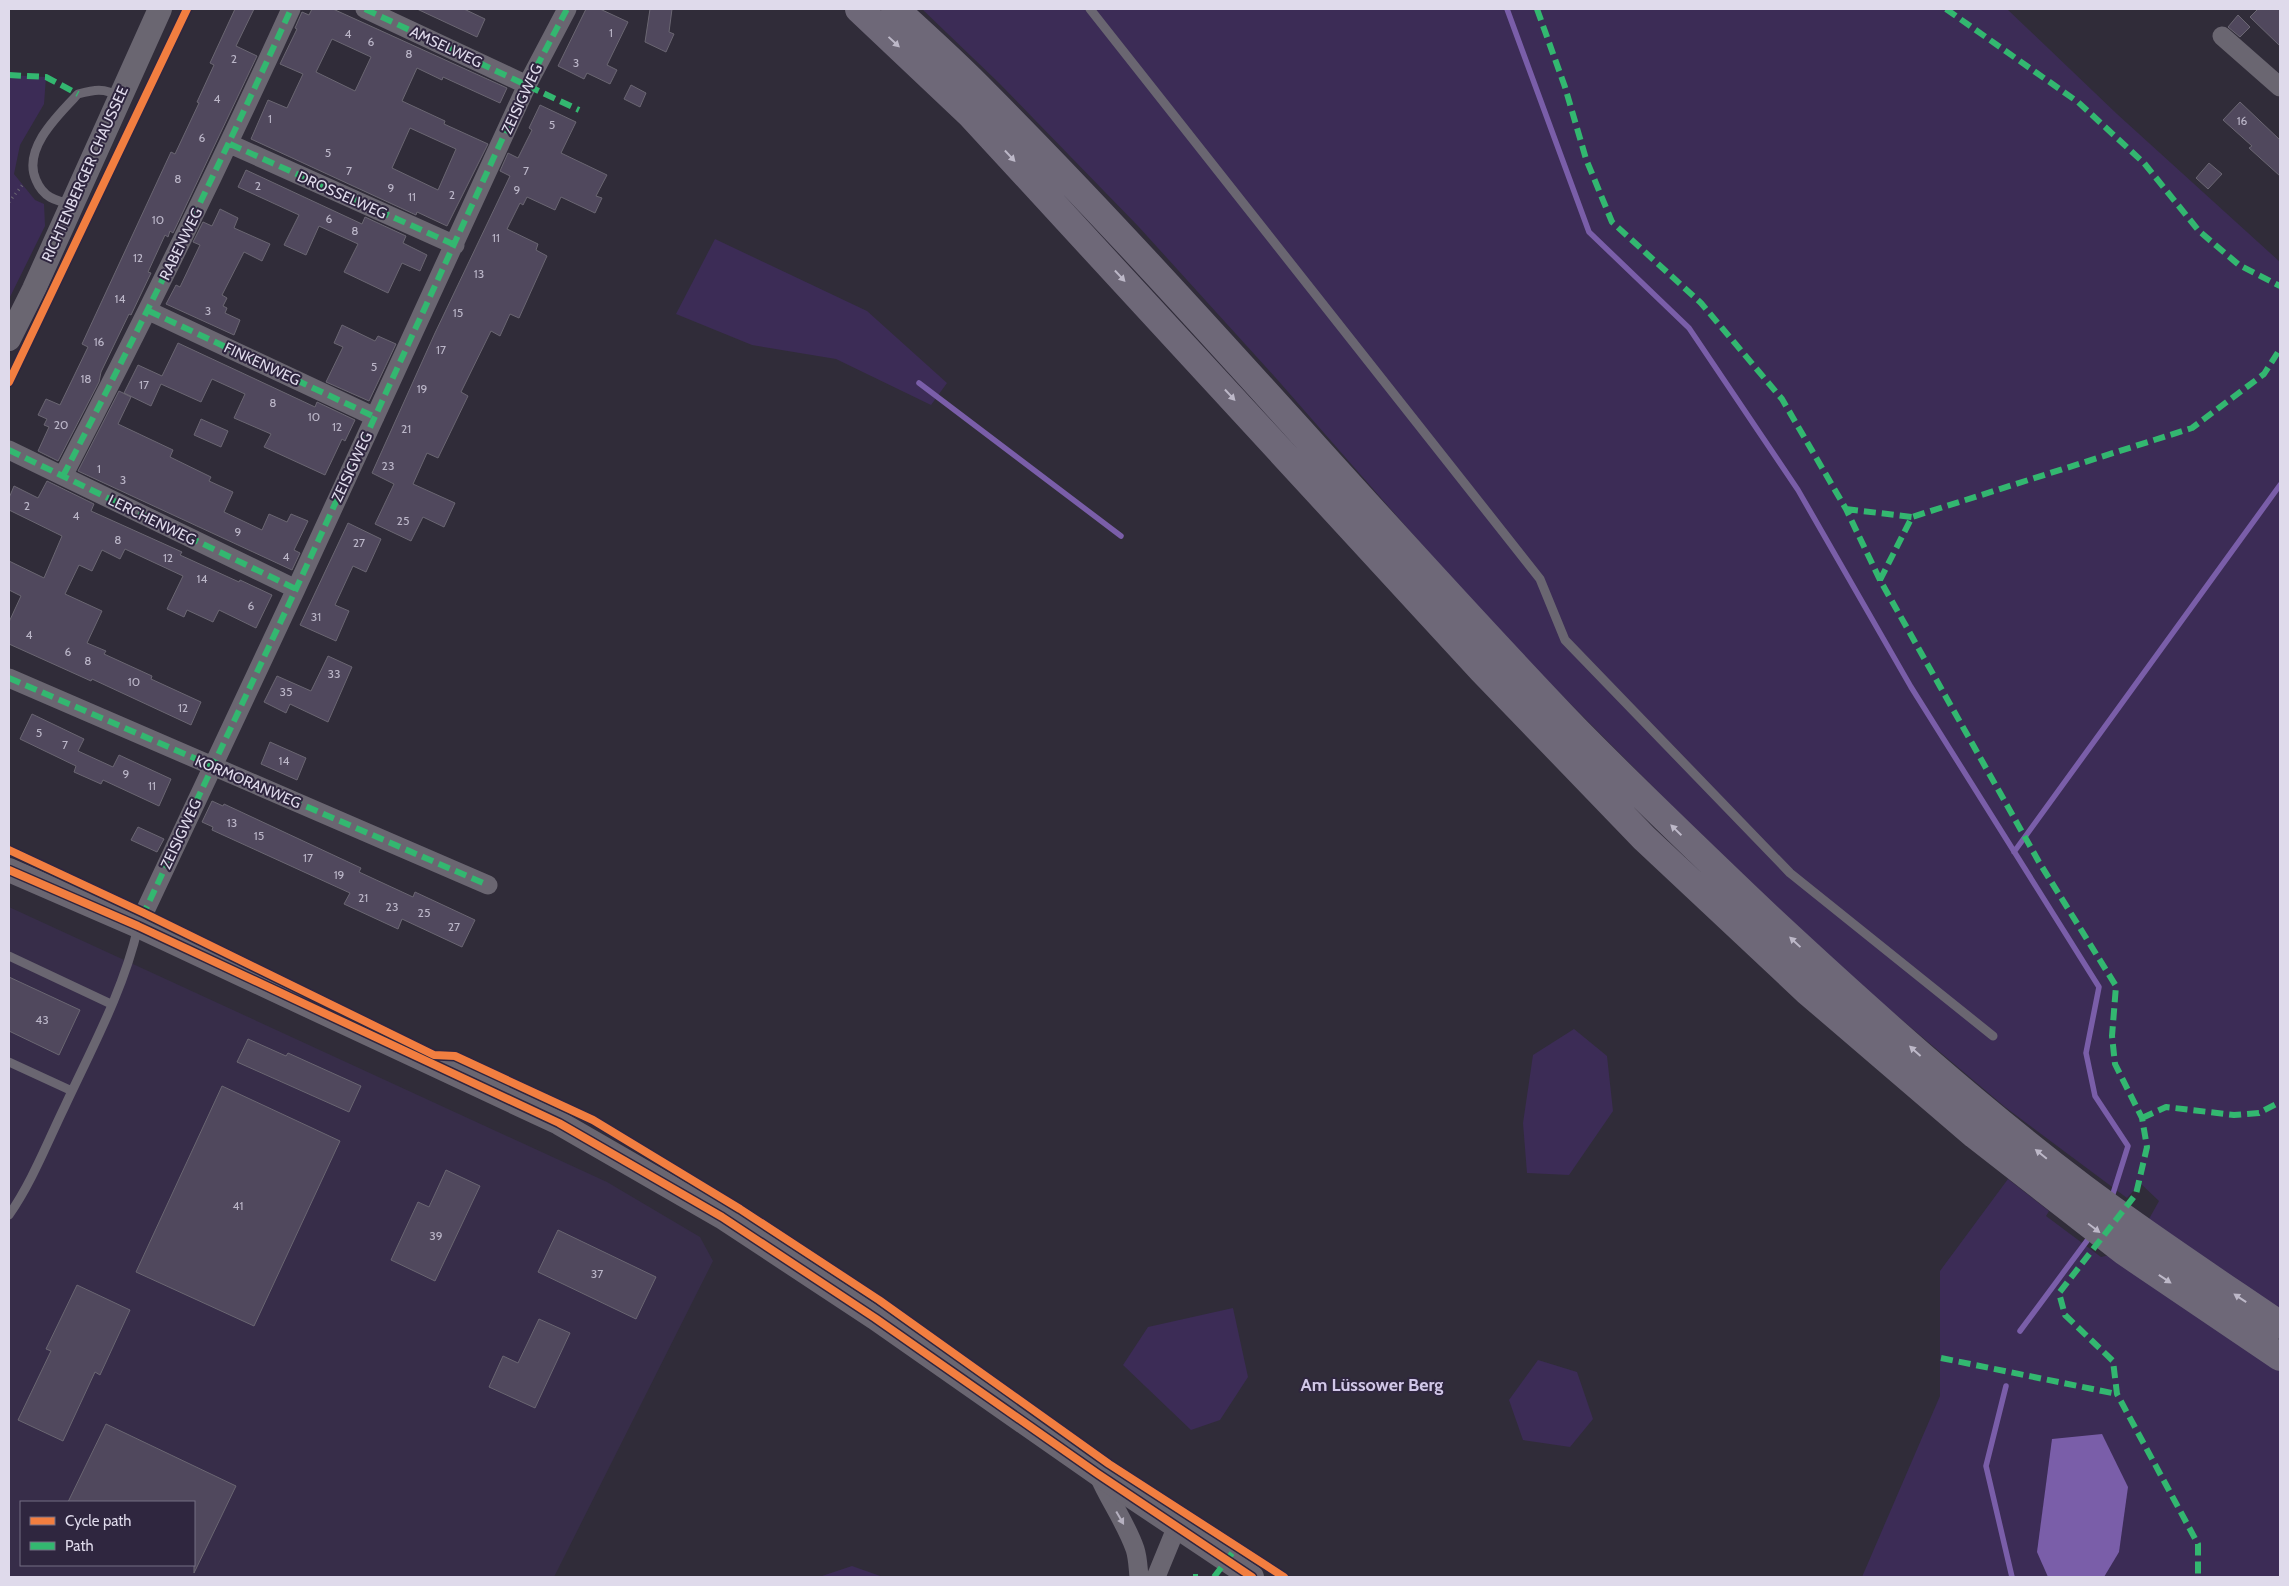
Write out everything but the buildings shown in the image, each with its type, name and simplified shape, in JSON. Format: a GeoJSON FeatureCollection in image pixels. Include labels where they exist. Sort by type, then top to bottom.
{"type":"FeatureCollection","features":[{"type":"Feature","properties":{"kind":"highway"},"geometry":{"type":"LineString","coordinates":[[859,9],[970,114],[1482,670],[1644,838],[1807,991],[1975,1134],[2071,1195],[2280,1357]]}},
{"type":"Feature","properties":{"kind":"highway"},"geometry":{"type":"LineString","coordinates":[[895,9],[984,93],[1126,239],[1482,630],[1577,731],[1672,826],[1823,968],[2071,1195]]}},
{"type":"Feature","properties":{"kind":"highway"},"geometry":{"type":"LineString","coordinates":[[2131,1240],[2280,1326]]}},
{"type":"Feature","properties":{"kind":"street","name":"RICHTENBERGER CHAUSSEE"},"geometry":{"type":"LineString","coordinates":[[9,339],[160,9]]}},
{"type":"Feature","properties":{"kind":"street","name":"RABENWEG"},"geometry":{"type":"LineString","coordinates":[[63,476],[149,311],[230,144],[291,9]]}},
{"type":"Feature","properties":{"kind":"street","name":"AMSELWEG"},"geometry":{"type":"LineString","coordinates":[[365,9],[527,85]]}},
{"type":"Feature","properties":{"kind":"street","name":"ZEISIGWEG"},"geometry":{"type":"LineString","coordinates":[[138,926],[296,589],[527,85],[567,9]]}},
{"type":"Feature","properties":{"kind":"street"},"geometry":{"type":"LineString","coordinates":[[2222,36],[2280,88]]}},
{"type":"Feature","properties":{"kind":"street","name":"DROSSELWEG"},"geometry":{"type":"LineString","coordinates":[[230,144],[455,245]]}},
{"type":"Feature","properties":{"kind":"street","name":"FINKENWEG"},"geometry":{"type":"LineString","coordinates":[[149,311],[375,416]]}},
{"type":"Feature","properties":{"kind":"street","name":"LERCHENWEG"},"geometry":{"type":"LineString","coordinates":[[9,450],[296,589]]}},
{"type":"Feature","properties":{"kind":"street","name":"KORMORANWEG"},"geometry":{"type":"LineString","coordinates":[[9,678],[488,885]]}},
{"type":"Feature","properties":{"kind":"street"},"geometry":{"type":"LineString","coordinates":[[9,870],[138,926],[558,1123],[722,1217],[875,1318],[1098,1474],[1252,1577]]}},
{"type":"Feature","properties":{"kind":"street"},"geometry":{"type":"LineString","coordinates":[[1098,1474],[1108,1499],[1122,1520],[1136,1551],[1139,1577]]}},
{"type":"Feature","properties":{"kind":"street"},"geometry":{"type":"LineString","coordinates":[[1156,1577],[1178,1526]]}},
{"type":"Feature","properties":{"kind":"lane"},"geometry":{"type":"LineString","coordinates":[[1090,9],[1540,579],[1565,640],[1790,873],[1993,1036]]}},
{"type":"Feature","properties":{"kind":"lane"},"geometry":{"type":"LineString","coordinates":[[72,204],[54,201],[40,190],[33,173],[33,156],[40,140],[78,94],[101,90],[110,91],[119,97]]}},
{"type":"Feature","properties":{"kind":"lane"},"geometry":{"type":"LineString","coordinates":[[9,1215],[22,1196],[112,1004],[130,962],[138,926]]}},
{"type":"Feature","properties":{"kind":"lane"},"geometry":{"type":"LineString","coordinates":[[9,956],[112,1004]]}},
{"type":"Feature","properties":{"kind":"lane"},"geometry":{"type":"LineString","coordinates":[[9,1062],[72,1091]]}},
{"type":"Feature","properties":{"kind":"path"},"geometry":{"type":"LineString","coordinates":[[9,202],[33,173]]}},
{"type":"Feature","properties":{"kind":"shaded area"},"geometry":{"type":"Polygon","coordinates":[[[922,9],[2007,9],[2117,114],[2280,262],[2280,1322],[2149,1219],[2159,1201],[2140,1183],[2127,1198],[2005,1107],[1825,955],[1682,816],[1494,627],[1275,377],[1138,226],[999,83],[922,9]]]}},
{"type":"Feature","properties":{"kind":"shaded area"},"geometry":{"type":"Polygon","coordinates":[[[9,75],[46,77],[44,104],[20,145],[14,174],[35,200],[44,204],[45,226],[9,299],[9,75]]]}},
{"type":"Feature","properties":{"kind":"shaded area"},"geometry":{"type":"Polygon","coordinates":[[[715,239],[867,311],[947,383],[931,405],[836,359],[752,345],[676,314],[715,239]]]}},
{"type":"Feature","properties":{"kind":"shaded area"},"geometry":{"type":"Polygon","coordinates":[[[9,907],[607,1182],[700,1237],[713,1261],[554,1577],[9,1577],[9,907]]]}},
{"type":"Feature","properties":{"kind":"shaded area"},"geometry":{"type":"Polygon","coordinates":[[[1574,1029],[1607,1056],[1613,1111],[1569,1175],[1527,1173],[1523,1123],[1533,1055],[1574,1029]]]}},
{"type":"Feature","properties":{"kind":"shaded area"},"geometry":{"type":"Polygon","coordinates":[[[2008,1179],[2049,1211],[2046,1216],[2101,1257],[2125,1252],[2280,1357],[2280,1577],[1862,1577],[1940,1396],[1940,1271],[2008,1179]]]}},
{"type":"Feature","properties":{"kind":"shaded area"},"geometry":{"type":"Polygon","coordinates":[[[1233,1308],[1248,1377],[1220,1420],[1191,1430],[1123,1365],[1148,1327],[1233,1308]]]}},
{"type":"Feature","properties":{"kind":"shaded area"},"geometry":{"type":"Polygon","coordinates":[[[1538,1360],[1577,1372],[1593,1419],[1570,1447],[1523,1440],[1509,1400],[1538,1360]]]}},
{"type":"Feature","properties":{"kind":"shaded area"},"geometry":{"type":"Polygon","coordinates":[[[2102,1434],[2128,1487],[2119,1552],[2104,1577],[2048,1577],[2037,1552],[2052,1439],[2102,1434]]]}},
{"type":"Feature","properties":{"kind":"shaded area"},"geometry":{"type":"Polygon","coordinates":[[[852,1566],[883,1577],[819,1577],[852,1566]]]}},
{"type":"Feature","properties":{"kind":"waterway"},"geometry":{"type":"LineString","coordinates":[[1507,9],[1589,232],[1689,328],[1798,490],[1911,687],[2099,987],[2086,1053],[2095,1096],[2128,1146],[2111,1200]]}},
{"type":"Feature","properties":{"kind":"waterway"},"geometry":{"type":"LineString","coordinates":[[919,383],[1121,536]]}},
{"type":"Feature","properties":{"kind":"waterway"},"geometry":{"type":"LineString","coordinates":[[2014,852],[2280,485]]}},
{"type":"Feature","properties":{"kind":"waterway"},"geometry":{"type":"LineString","coordinates":[[2020,1331],[2092,1234]]}},
{"type":"Feature","properties":{"kind":"waterway"},"geometry":{"type":"LineString","coordinates":[[2006,1386],[1986,1466],[2012,1577]]}},
{"type":"Feature","properties":{"kind":"marked path"},"geometry":{"type":"LineString","coordinates":[[63,476],[180,244],[291,9]]}},
{"type":"Feature","properties":{"kind":"marked path"},"geometry":{"type":"LineString","coordinates":[[365,9],[579,110]]}},
{"type":"Feature","properties":{"kind":"marked path"},"geometry":{"type":"LineString","coordinates":[[142,917],[296,589],[527,85],[567,9]]}},
{"type":"Feature","properties":{"kind":"marked path"},"geometry":{"type":"LineString","coordinates":[[1537,9],[1565,87],[1586,159],[1612,222],[1701,303],[1782,399],[1846,509],[1880,580],[2039,862],[2116,986],[2112,1036],[2115,1064],[2142,1118],[2147,1147],[2136,1194],[2059,1293],[2065,1315],[2113,1361],[2117,1394],[2198,1544],[2198,1577]]}},
{"type":"Feature","properties":{"kind":"marked path"},"geometry":{"type":"LineString","coordinates":[[1946,9],[2078,102],[2144,163],[2199,231],[2239,265],[2280,286]]}},
{"type":"Feature","properties":{"kind":"marked path"},"geometry":{"type":"LineString","coordinates":[[9,75],[46,77],[78,94]]}},
{"type":"Feature","properties":{"kind":"marked path"},"geometry":{"type":"LineString","coordinates":[[230,144],[455,245]]}},
{"type":"Feature","properties":{"kind":"marked path"},"geometry":{"type":"LineString","coordinates":[[149,311],[375,417]]}},
{"type":"Feature","properties":{"kind":"marked path"},"geometry":{"type":"LineString","coordinates":[[1880,580],[1912,517],[2192,428],[2264,374],[2280,349]]}},
{"type":"Feature","properties":{"kind":"marked path"},"geometry":{"type":"LineString","coordinates":[[9,450],[296,589]]}},
{"type":"Feature","properties":{"kind":"marked path"},"geometry":{"type":"LineString","coordinates":[[1846,509],[1912,517]]}},
{"type":"Feature","properties":{"kind":"marked path"},"geometry":{"type":"LineString","coordinates":[[9,678],[488,885]]}},
{"type":"Feature","properties":{"kind":"marked path"},"geometry":{"type":"LineString","coordinates":[[2142,1118],[2166,1107],[2234,1115],[2259,1113],[2280,1102]]}},
{"type":"Feature","properties":{"kind":"marked path"},"geometry":{"type":"LineString","coordinates":[[1941,1358],[2117,1394]]}},
{"type":"Feature","properties":{"kind":"marked path"},"geometry":{"type":"LineString","coordinates":[[1214,1577],[1236,1548]]}},
{"type":"Feature","properties":{"kind":"marked path"},"geometry":{"type":"LineString","coordinates":[[1193,1577],[1198,1577]]}},
{"type":"Feature","properties":{"kind":"cycle path"},"geometry":{"type":"LineString","coordinates":[[9,382],[187,9]]}},
{"type":"Feature","properties":{"kind":"cycle path"},"geometry":{"type":"LineString","coordinates":[[9,850],[144,913],[434,1055],[455,1056],[593,1120],[740,1209],[879,1300],[1109,1464],[1284,1577]]}},
{"type":"Feature","properties":{"kind":"cycle path"},"geometry":{"type":"LineString","coordinates":[[9,870],[138,926],[559,1123],[722,1217],[875,1318],[1098,1474],[1252,1577]]}},
{"type":"Feature","properties":{"kind":"district","name":"Am Lüssower Berg"},"geometry":{"type":"Point","coordinates":[1372,1385]}}]}
